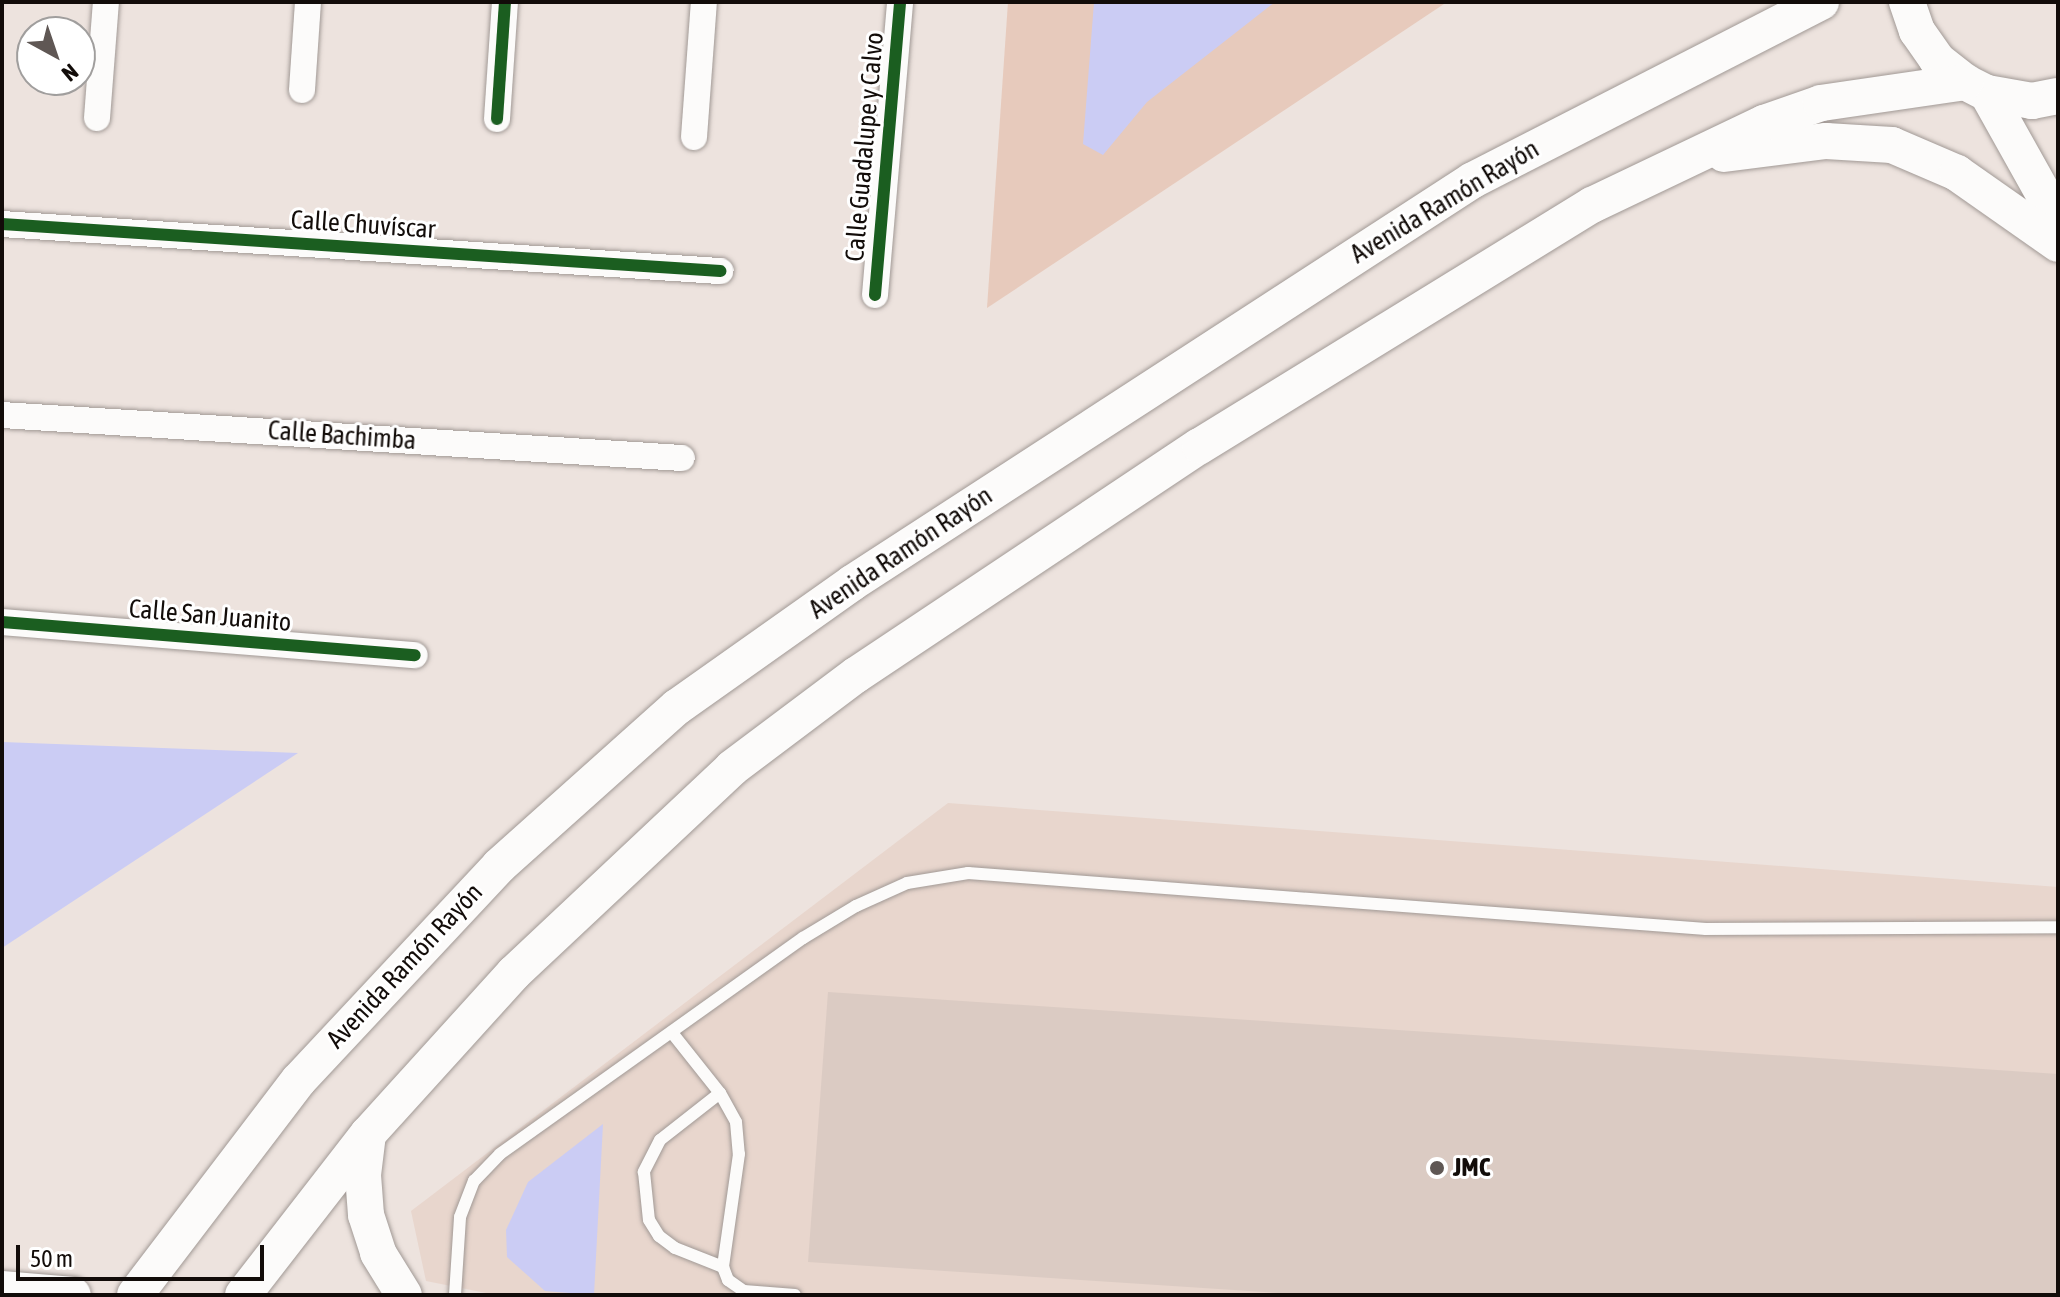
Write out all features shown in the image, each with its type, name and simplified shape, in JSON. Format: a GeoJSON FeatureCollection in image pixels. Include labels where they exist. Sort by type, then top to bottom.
{"type":"FeatureCollection","features":[{"type":"Feature","properties":{"kind":"main road","name":"Avenida Ramón Rayón"},"geometry":{"type":"LineString","coordinates":[[135,1295],[309,1069],[499,866],[677,707],[852,583],[1473,180],[1821,2]]}},
{"type":"Feature","properties":{"kind":"main road"},"geometry":{"type":"LineString","coordinates":[[1907,2],[1917,31],[1937,60],[1976,88],[2058,220]]}},
{"type":"Feature","properties":{"kind":"main road"},"geometry":{"type":"LineString","coordinates":[[243,1295],[368,1134],[514,973],[732,768],[856,675],[1213,437],[1592,205],[1683,159],[1821,103],[1976,88],[2032,101],[2058,96]]}},
{"type":"Feature","properties":{"kind":"main road"},"geometry":{"type":"LineString","coordinates":[[1683,159],[1826,141],[1892,145],[1968,180],[2058,244]]}},
{"type":"Feature","properties":{"kind":"main road"},"geometry":{"type":"LineString","coordinates":[[368,1134],[363,1175],[366,1215],[378,1253],[404,1295]]}},
{"type":"Feature","properties":{"kind":"main road"},"geometry":{"type":"LineString","coordinates":[[2,1289],[73,1295]]}},
{"type":"Feature","properties":{"kind":"street"},"geometry":{"type":"LineString","coordinates":[[97,118],[106,2]]}},
{"type":"Feature","properties":{"kind":"street"},"geometry":{"type":"LineString","coordinates":[[302,90],[308,2]]}},
{"type":"Feature","properties":{"kind":"street"},"geometry":{"type":"LineString","coordinates":[[497,119],[505,2]]}},
{"type":"Feature","properties":{"kind":"street"},"geometry":{"type":"LineString","coordinates":[[694,137],[704,2]]}},
{"type":"Feature","properties":{"kind":"street","name":"Calle Guadalupe y Calvo"},"geometry":{"type":"LineString","coordinates":[[875,295],[900,2]]}},
{"type":"Feature","properties":{"kind":"street","name":"Calle Chuvíscar"},"geometry":{"type":"LineString","coordinates":[[2,224],[720,271]]}},
{"type":"Feature","properties":{"kind":"street","name":"Calle Bachimba"},"geometry":{"type":"LineString","coordinates":[[2,415],[682,458]]}},
{"type":"Feature","properties":{"kind":"street","name":"Calle San Juanito"},"geometry":{"type":"LineString","coordinates":[[2,622],[415,655]]}},
{"type":"Feature","properties":{"kind":"lane"},"geometry":{"type":"LineString","coordinates":[[455,1295],[460,1217],[474,1181],[500,1154],[673,1034],[764,964],[856,906],[907,883],[968,873],[1706,929],[2058,927]]}},
{"type":"Feature","properties":{"kind":"lane"},"geometry":{"type":"LineString","coordinates":[[673,1034],[720,1093],[736,1122],[739,1154],[723,1267],[728,1280],[744,1291],[795,1295]]}},
{"type":"Feature","properties":{"kind":"lane"},"geometry":{"type":"LineString","coordinates":[[720,1093],[660,1140],[644,1172],[649,1220],[659,1236],[675,1248],[723,1267]]}},
{"type":"Feature","properties":{"kind":"shaded area"},"geometry":{"type":"Polygon","coordinates":[[[1008,2],[1447,2],[987,308],[1008,2]]]}},
{"type":"Feature","properties":{"kind":"shaded area"},"geometry":{"type":"Polygon","coordinates":[[[948,803],[2058,887],[2058,1295],[496,1295],[426,1281],[411,1211],[948,803]]]}},
{"type":"Feature","properties":{"kind":"water"},"geometry":{"type":"Polygon","coordinates":[[[1094,2],[1275,2],[1147,102],[1103,155],[1083,144],[1094,2]]]}},
{"type":"Feature","properties":{"kind":"water"},"geometry":{"type":"Polygon","coordinates":[[[2,742],[298,753],[2,948],[2,742]]]}},
{"type":"Feature","properties":{"kind":"water"},"geometry":{"type":"Polygon","coordinates":[[[603,1124],[594,1295],[545,1291],[507,1257],[506,1230],[528,1182],[603,1124]]]}},
{"type":"Feature","properties":{"kind":"building","name":"JMC"},"geometry":{"type":"Polygon","coordinates":[[[828,992],[2058,1074],[2058,1295],[1309,1295],[808,1262],[828,992]]]}},
{"type":"Feature","properties":{"kind":"cycle path"},"geometry":{"type":"LineString","coordinates":[[497,119],[505,2]]}},
{"type":"Feature","properties":{"kind":"cycle path"},"geometry":{"type":"LineString","coordinates":[[875,295],[900,2]]}},
{"type":"Feature","properties":{"kind":"cycle path"},"geometry":{"type":"LineString","coordinates":[[2,224],[720,271]]}},
{"type":"Feature","properties":{"kind":"cycle path"},"geometry":{"type":"LineString","coordinates":[[2,622],[415,655]]}},
{"type":"Feature","properties":{"kind":"place","name":"JMC"},"geometry":{"type":"Point","coordinates":[1437,1168]}}]}
